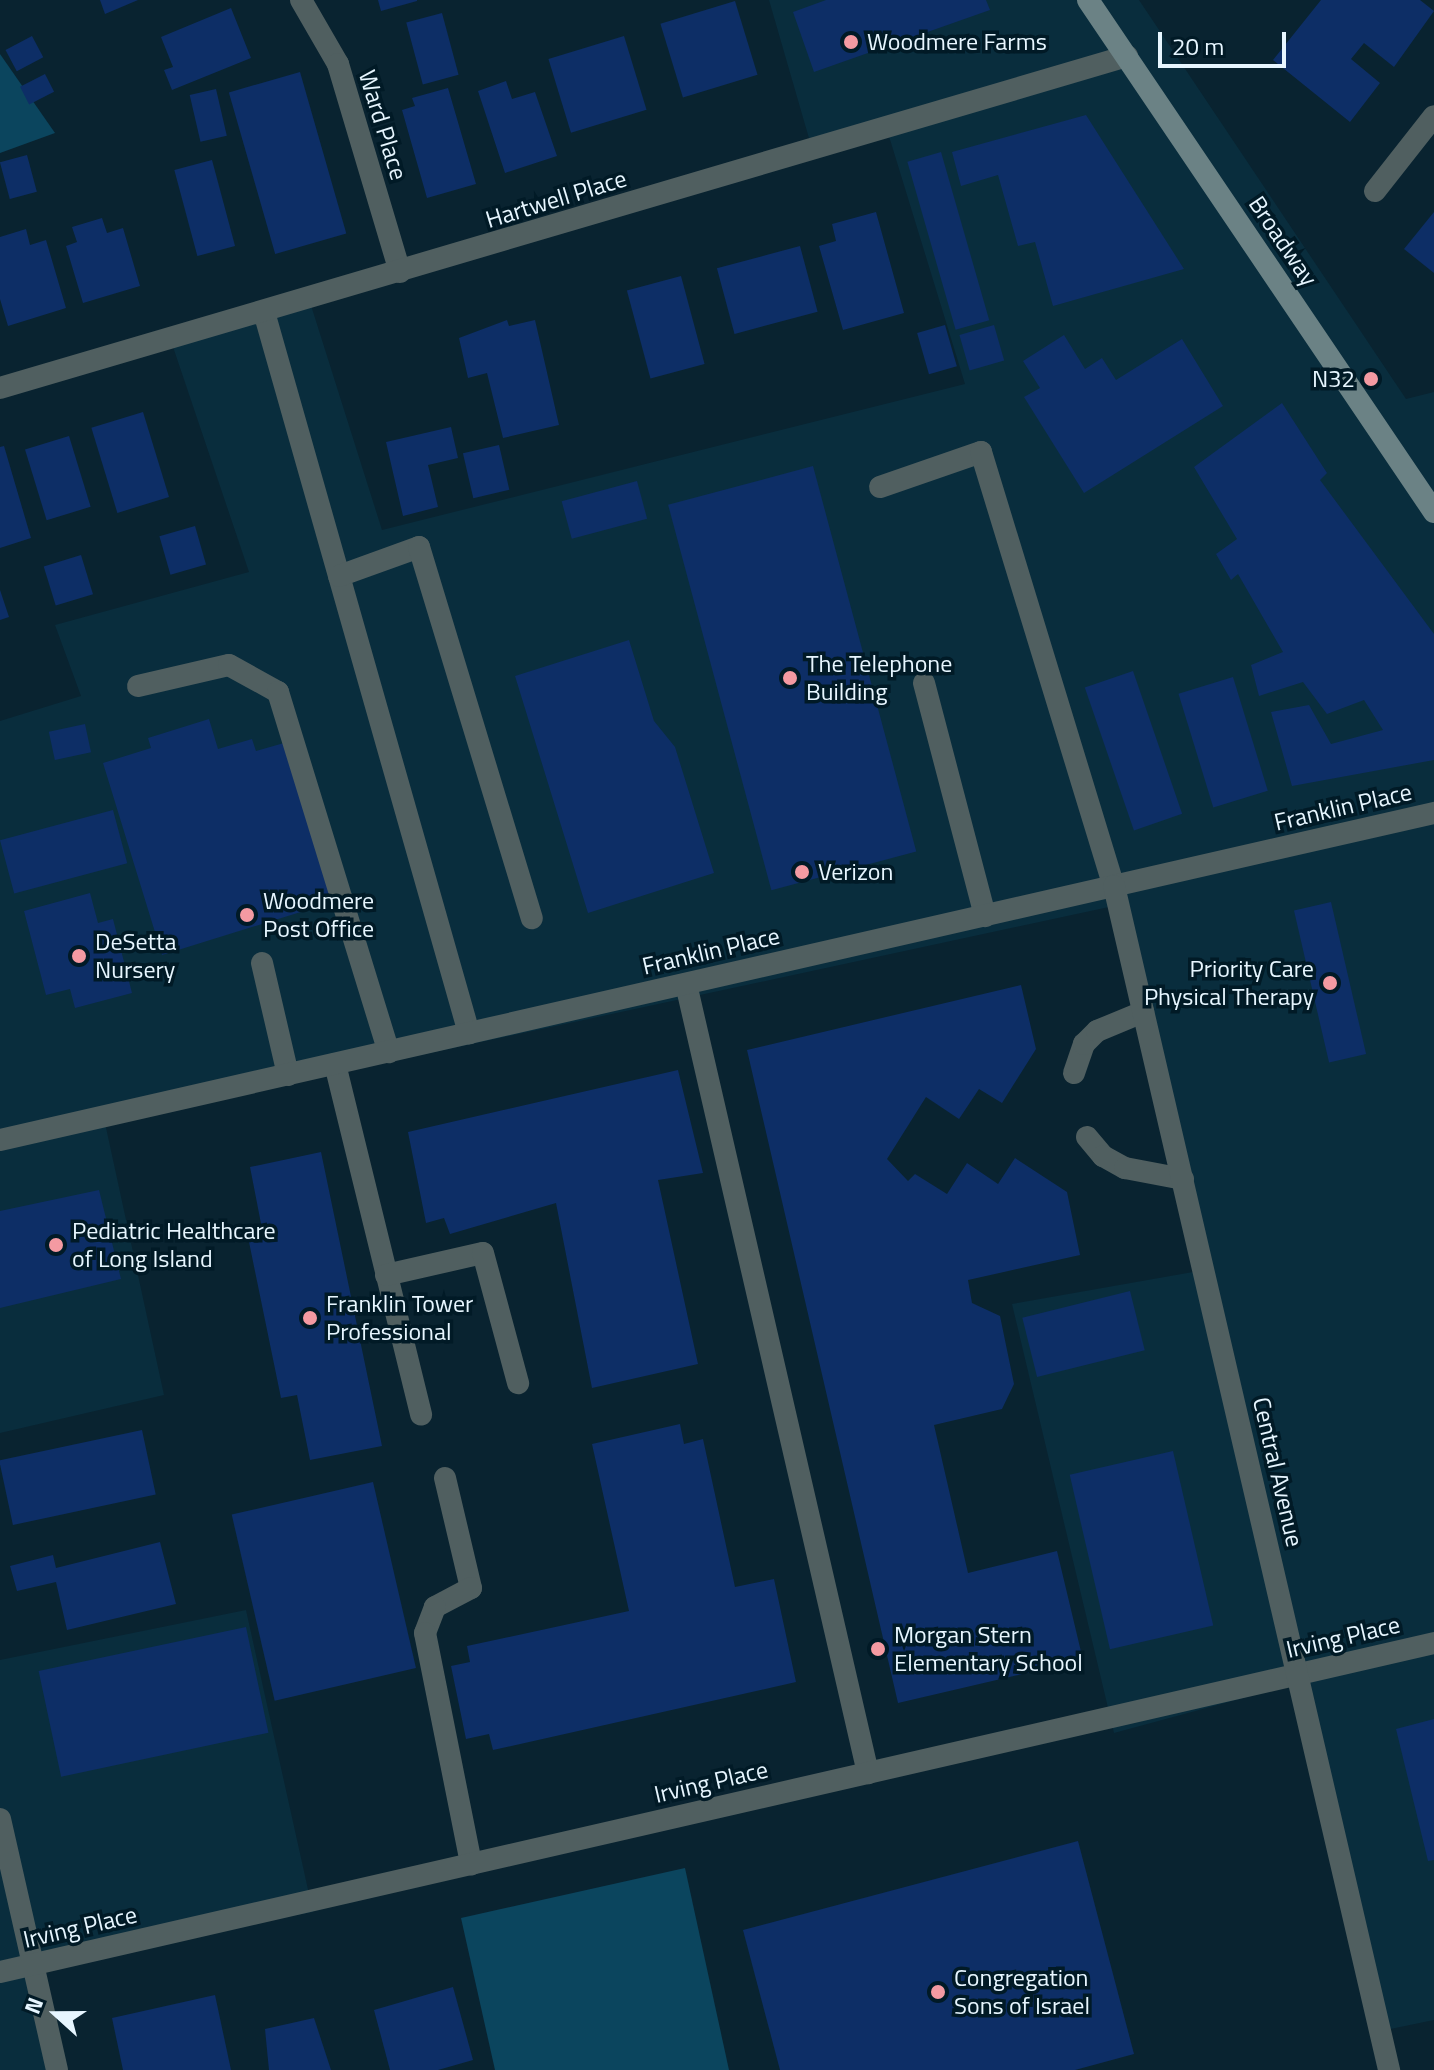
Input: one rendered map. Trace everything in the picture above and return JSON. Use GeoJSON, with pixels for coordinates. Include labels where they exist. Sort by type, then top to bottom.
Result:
{"type":"FeatureCollection","features":[{"type":"Feature","properties":{"kind":"main road","name":"Broadway"},"geometry":{"type":"LineString","coordinates":[[1088,0],[1430,496]]}},
{"type":"Feature","properties":{"kind":"street","name":"Ward Place"},"geometry":{"type":"LineString","coordinates":[[301,0],[338,64],[400,272]]}},
{"type":"Feature","properties":{"kind":"street","name":"Hartwell Place"},"geometry":{"type":"LineString","coordinates":[[0,388],[1127,56]]}},
{"type":"Feature","properties":{"kind":"street"},"geometry":{"type":"LineString","coordinates":[[1375,191],[1434,116]]}},
{"type":"Feature","properties":{"kind":"street"},"geometry":{"type":"LineString","coordinates":[[264,312],[469,1033]]}},
{"type":"Feature","properties":{"kind":"street","name":"Central Avenue"},"geometry":{"type":"LineString","coordinates":[[880,487],[981,452],[1114,886],[1389,2070]]}},
{"type":"Feature","properties":{"kind":"street"},"geometry":{"type":"LineString","coordinates":[[339,576],[419,547],[532,918]]}},
{"type":"Feature","properties":{"kind":"street"},"geometry":{"type":"LineString","coordinates":[[138,686],[229,665],[278,692],[389,1052]]}},
{"type":"Feature","properties":{"kind":"street"},"geometry":{"type":"LineString","coordinates":[[924,683],[985,916]]}},
{"type":"Feature","properties":{"kind":"street","name":"Franklin Place"},"geometry":{"type":"LineString","coordinates":[[0,1140],[1434,813]]}},
{"type":"Feature","properties":{"kind":"street"},"geometry":{"type":"LineString","coordinates":[[262,963],[288,1075]]}},
{"type":"Feature","properties":{"kind":"street"},"geometry":{"type":"LineString","coordinates":[[686,984],[868,1773]]}},
{"type":"Feature","properties":{"kind":"street"},"geometry":{"type":"LineString","coordinates":[[1074,1073],[1084,1044],[1097,1031],[1143,1012]]}},
{"type":"Feature","properties":{"kind":"street"},"geometry":{"type":"LineString","coordinates":[[335,1064],[421,1415]]}},
{"type":"Feature","properties":{"kind":"street"},"geometry":{"type":"LineString","coordinates":[[1087,1137],[1103,1156],[1125,1168],[1183,1179]]}},
{"type":"Feature","properties":{"kind":"street"},"geometry":{"type":"LineString","coordinates":[[386,1275],[483,1253],[518,1383]]}},
{"type":"Feature","properties":{"kind":"street"},"geometry":{"type":"LineString","coordinates":[[445,1478],[471,1588],[435,1607],[425,1633],[471,1864]]}},
{"type":"Feature","properties":{"kind":"street","name":"Irving Place"},"geometry":{"type":"LineString","coordinates":[[0,1972],[1434,1643]]}},
{"type":"Feature","properties":{"kind":"street"},"geometry":{"type":"LineString","coordinates":[[0,1819],[57,2070]]}},
{"type":"Feature","properties":{"kind":"shaded area"},"geometry":{"type":"Polygon","coordinates":[[[769,0],[1139,0],[1406,399],[1434,392],[1434,2020],[1376,2032],[1299,1683],[1114,1733],[1012,1304],[1210,1269],[1109,907],[105,1123],[164,1395],[0,1433],[0,721],[81,696],[55,625],[249,572],[169,335],[309,299],[382,530],[965,384],[888,133],[815,159],[769,0]]]}},
{"type":"Feature","properties":{"kind":"shaded area"},"geometry":{"type":"Polygon","coordinates":[[[0,54],[55,133],[0,153],[0,54]]]}},
{"type":"Feature","properties":{"kind":"shaded area"},"geometry":{"type":"Polygon","coordinates":[[[246,1610],[313,1912],[26,1966],[52,2070],[0,2070],[0,1660],[246,1610]]]}},
{"type":"Feature","properties":{"kind":"shaded area"},"geometry":{"type":"Polygon","coordinates":[[[685,1868],[729,2070],[495,2070],[461,1918],[685,1868]]]}},
{"type":"Feature","properties":{"kind":"building"},"geometry":{"type":"Polygon","coordinates":[[[100,0],[138,0],[105,14],[100,0]]]}},
{"type":"Feature","properties":{"kind":"building"},"geometry":{"type":"Polygon","coordinates":[[[378,0],[417,0],[417,1],[381,11],[378,0]]]}},
{"type":"Feature","properties":{"kind":"building","name":"Woodmere Farms"},"geometry":{"type":"Polygon","coordinates":[[[826,0],[986,0],[990,10],[814,72],[793,12],[826,0]]]}},
{"type":"Feature","properties":{"kind":"building"},"geometry":{"type":"Polygon","coordinates":[[[1321,0],[1420,0],[1434,11],[1394,67],[1364,43],[1351,59],[1380,83],[1350,122],[1273,60],[1321,0]]]}},
{"type":"Feature","properties":{"kind":"building"},"geometry":{"type":"Polygon","coordinates":[[[735,1],[758,75],[683,97],[660,24],[735,1]]]}},
{"type":"Feature","properties":{"kind":"building"},"geometry":{"type":"Polygon","coordinates":[[[231,8],[251,58],[172,90],[164,70],[173,67],[161,37],[231,8]]]}},
{"type":"Feature","properties":{"kind":"building"},"geometry":{"type":"Polygon","coordinates":[[[442,13],[459,75],[423,84],[406,23],[442,13]]]}},
{"type":"Feature","properties":{"kind":"building"},"geometry":{"type":"Polygon","coordinates":[[[32,36],[43,57],[17,71],[6,50],[32,36]]]}},
{"type":"Feature","properties":{"kind":"building"},"geometry":{"type":"Polygon","coordinates":[[[624,36],[647,110],[571,133],[548,59],[624,36]]]}},
{"type":"Feature","properties":{"kind":"building"},"geometry":{"type":"Polygon","coordinates":[[[300,72],[346,233],[275,254],[229,92],[300,72]]]}},
{"type":"Feature","properties":{"kind":"building"},"geometry":{"type":"Polygon","coordinates":[[[45,74],[54,92],[29,105],[20,87],[45,74]]]}},
{"type":"Feature","properties":{"kind":"building"},"geometry":{"type":"Polygon","coordinates":[[[506,81],[512,99],[535,92],[557,156],[505,173],[478,91],[506,81]]]}},
{"type":"Feature","properties":{"kind":"building"},"geometry":{"type":"Polygon","coordinates":[[[448,88],[476,184],[427,198],[402,110],[415,106],[412,98],[448,88]]]}},
{"type":"Feature","properties":{"kind":"building"},"geometry":{"type":"Polygon","coordinates":[[[216,89],[227,136],[200,142],[190,95],[216,89]]]}},
{"type":"Feature","properties":{"kind":"building"},"geometry":{"type":"Polygon","coordinates":[[[1086,115],[1184,269],[1053,306],[1035,242],[1018,246],[998,175],[961,186],[952,152],[1086,115]]]}},
{"type":"Feature","properties":{"kind":"building"},"geometry":{"type":"Polygon","coordinates":[[[941,152],[989,320],[956,330],[907,162],[941,152]]]}},
{"type":"Feature","properties":{"kind":"building"},"geometry":{"type":"Polygon","coordinates":[[[27,155],[37,192],[10,199],[0,162],[27,155]]]}},
{"type":"Feature","properties":{"kind":"building"},"geometry":{"type":"Polygon","coordinates":[[[212,160],[235,246],[197,256],[174,170],[212,160]]]}},
{"type":"Feature","properties":{"kind":"building"},"geometry":{"type":"Polygon","coordinates":[[[876,212],[904,313],[843,330],[819,246],[836,241],[832,224],[876,212]]]}},
{"type":"Feature","properties":{"kind":"building"},"geometry":{"type":"Polygon","coordinates":[[[1434,212],[1434,273],[1404,249],[1434,212]]]}},
{"type":"Feature","properties":{"kind":"building"},"geometry":{"type":"Polygon","coordinates":[[[102,218],[107,233],[123,228],[140,286],[83,303],[66,246],[77,242],[72,227],[102,218]]]}},
{"type":"Feature","properties":{"kind":"building"},"geometry":{"type":"Polygon","coordinates":[[[26,229],[30,245],[46,240],[66,308],[8,326],[0,299],[0,237],[26,229]]]}},
{"type":"Feature","properties":{"kind":"building"},"geometry":{"type":"Polygon","coordinates":[[[800,246],[818,312],[735,334],[717,268],[800,246]]]}},
{"type":"Feature","properties":{"kind":"building"},"geometry":{"type":"Polygon","coordinates":[[[681,276],[705,364],[650,378],[627,290],[681,276]]]}},
{"type":"Feature","properties":{"kind":"building"},"geometry":{"type":"Polygon","coordinates":[[[507,320],[509,326],[535,320],[559,425],[503,438],[487,373],[468,378],[459,338],[507,320]]]}},
{"type":"Feature","properties":{"kind":"building"},"geometry":{"type":"Polygon","coordinates":[[[945,325],[957,366],[929,374],[917,333],[945,325]]]}},
{"type":"Feature","properties":{"kind":"building"},"geometry":{"type":"Polygon","coordinates":[[[994,325],[1004,361],[970,370],[959,335],[994,325]]]}},
{"type":"Feature","properties":{"kind":"building"},"geometry":{"type":"Polygon","coordinates":[[[1064,335],[1085,369],[1102,358],[1116,380],[1182,339],[1223,406],[1084,493],[1024,397],[1040,388],[1023,361],[1064,335]]]}},
{"type":"Feature","properties":{"kind":"building"},"geometry":{"type":"Polygon","coordinates":[[[1282,403],[1327,473],[1320,480],[1434,634],[1434,760],[1292,786],[1271,712],[1309,705],[1331,744],[1383,730],[1364,700],[1327,714],[1303,682],[1259,696],[1251,665],[1283,652],[1238,574],[1231,580],[1216,554],[1237,539],[1194,467],[1282,403]]]}},
{"type":"Feature","properties":{"kind":"building"},"geometry":{"type":"Polygon","coordinates":[[[143,412],[169,497],[117,513],[91,428],[143,412]]]}},
{"type":"Feature","properties":{"kind":"building"},"geometry":{"type":"Polygon","coordinates":[[[451,427],[458,458],[428,465],[438,507],[403,516],[386,442],[451,427]]]}},
{"type":"Feature","properties":{"kind":"building"},"geometry":{"type":"Polygon","coordinates":[[[69,436],[91,507],[47,520],[25,449],[69,436]]]}},
{"type":"Feature","properties":{"kind":"building"},"geometry":{"type":"Polygon","coordinates":[[[499,445],[509,490],[473,498],[463,453],[499,445]]]}},
{"type":"Feature","properties":{"kind":"building"},"geometry":{"type":"Polygon","coordinates":[[[4,446],[31,538],[0,548],[0,447],[4,446]]]}},
{"type":"Feature","properties":{"kind":"building","name":"The Telephone Building"},"geometry":{"type":"Polygon","coordinates":[[[813,466],[916,851],[771,890],[668,505],[813,466]]]}},
{"type":"Feature","properties":{"kind":"building"},"geometry":{"type":"Polygon","coordinates":[[[637,481],[647,519],[572,539],[562,501],[637,481]]]}},
{"type":"Feature","properties":{"kind":"building"},"geometry":{"type":"Polygon","coordinates":[[[195,526],[206,564],[170,575],[159,536],[195,526]]]}},
{"type":"Feature","properties":{"kind":"building"},"geometry":{"type":"Polygon","coordinates":[[[81,555],[93,594],[56,606],[44,566],[81,555]]]}},
{"type":"Feature","properties":{"kind":"building"},"geometry":{"type":"Polygon","coordinates":[[[0,590],[9,617],[0,620],[0,590]]]}},
{"type":"Feature","properties":{"kind":"building"},"geometry":{"type":"Polygon","coordinates":[[[629,640],[654,721],[675,747],[714,873],[588,913],[515,676],[629,640]]]}},
{"type":"Feature","properties":{"kind":"building"},"geometry":{"type":"Polygon","coordinates":[[[1133,671],[1182,814],[1134,830],[1085,688],[1133,671]]]}},
{"type":"Feature","properties":{"kind":"building"},"geometry":{"type":"Polygon","coordinates":[[[1233,677],[1268,791],[1213,807],[1178,694],[1233,677]]]}},
{"type":"Feature","properties":{"kind":"building"},"geometry":{"type":"Polygon","coordinates":[[[209,719],[218,749],[252,739],[256,751],[284,743],[333,902],[162,955],[103,763],[151,748],[148,738],[209,719]]]}},
{"type":"Feature","properties":{"kind":"building"},"geometry":{"type":"Polygon","coordinates":[[[85,724],[91,752],[55,760],[49,732],[85,724]]]}},
{"type":"Feature","properties":{"kind":"building"},"geometry":{"type":"Polygon","coordinates":[[[113,810],[127,863],[14,893],[0,840],[113,810]]]}},
{"type":"Feature","properties":{"kind":"building","name":"DeSetta Nursery"},"geometry":{"type":"Polygon","coordinates":[[[90,893],[98,923],[113,919],[132,993],[75,1008],[70,989],[46,995],[24,911],[90,893]]]}},
{"type":"Feature","properties":{"kind":"building","name":"Priority Care Physical Therapy"},"geometry":{"type":"Polygon","coordinates":[[[1331,902],[1366,1054],[1329,1063],[1294,911],[1331,902]]]}},
{"type":"Feature","properties":{"kind":"building"},"geometry":{"type":"Polygon","coordinates":[[[1021,985],[1036,1049],[1002,1103],[979,1089],[959,1119],[926,1097],[887,1159],[908,1181],[915,1174],[947,1194],[967,1163],[998,1184],[1015,1158],[1067,1192],[1080,1255],[968,1280],[972,1303],[1000,1316],[1014,1384],[1002,1409],[934,1425],[968,1573],[1057,1551],[1083,1660],[898,1703],[747,1050],[1021,985]]]}},
{"type":"Feature","properties":{"kind":"building"},"geometry":{"type":"Polygon","coordinates":[[[678,1070],[703,1173],[658,1180],[698,1364],[592,1388],[556,1203],[450,1234],[444,1218],[426,1223],[408,1132],[678,1070]]]}},
{"type":"Feature","properties":{"kind":"building","name":"Franklin Tower Professional"},"geometry":{"type":"Polygon","coordinates":[[[321,1152],[382,1446],[310,1460],[297,1395],[281,1398],[249,1242],[264,1239],[250,1167],[321,1152]]]}},
{"type":"Feature","properties":{"kind":"building","name":"Pediatric Healthcare of Long Island"},"geometry":{"type":"Polygon","coordinates":[[[99,1190],[121,1279],[0,1308],[0,1211],[99,1190]]]}},
{"type":"Feature","properties":{"kind":"building"},"geometry":{"type":"Polygon","coordinates":[[[1130,1291],[1145,1350],[1037,1377],[1022,1318],[1130,1291]]]}},
{"type":"Feature","properties":{"kind":"building"},"geometry":{"type":"Polygon","coordinates":[[[680,1424],[684,1444],[703,1439],[735,1587],[774,1579],[796,1682],[493,1750],[489,1734],[466,1739],[451,1666],[470,1662],[467,1646],[629,1611],[592,1444],[680,1424]]]}},
{"type":"Feature","properties":{"kind":"building"},"geometry":{"type":"Polygon","coordinates":[[[142,1430],[156,1495],[13,1525],[0,1460],[142,1430]]]}},
{"type":"Feature","properties":{"kind":"building"},"geometry":{"type":"Polygon","coordinates":[[[1173,1451],[1213,1625],[1110,1649],[1070,1475],[1173,1451]]]}},
{"type":"Feature","properties":{"kind":"building"},"geometry":{"type":"Polygon","coordinates":[[[373,1482],[416,1668],[275,1701],[232,1515],[373,1482]]]}},
{"type":"Feature","properties":{"kind":"building"},"geometry":{"type":"Polygon","coordinates":[[[160,1542],[176,1604],[67,1630],[56,1582],[17,1591],[10,1566],[53,1555],[56,1568],[160,1542]]]}},
{"type":"Feature","properties":{"kind":"building"},"geometry":{"type":"Polygon","coordinates":[[[246,1627],[268,1733],[61,1777],[39,1671],[246,1627]]]}},
{"type":"Feature","properties":{"kind":"building"},"geometry":{"type":"Polygon","coordinates":[[[1434,1719],[1434,1860],[1428,1861],[1396,1729],[1434,1719]]]}},
{"type":"Feature","properties":{"kind":"building","name":"Congregation Sons of Israel"},"geometry":{"type":"Polygon","coordinates":[[[1078,1841],[1134,2054],[1075,2070],[780,2070],[743,1930],[1078,1841]]]}},
{"type":"Feature","properties":{"kind":"building"},"geometry":{"type":"Polygon","coordinates":[[[453,1987],[473,2060],[438,2070],[390,2070],[374,2010],[453,1987]]]}},
{"type":"Feature","properties":{"kind":"building"},"geometry":{"type":"Polygon","coordinates":[[[215,1995],[231,2070],[123,2070],[112,2018],[215,1995]]]}},
{"type":"Feature","properties":{"kind":"building"},"geometry":{"type":"Polygon","coordinates":[[[314,2018],[331,2070],[269,2070],[265,2029],[314,2018]]]}},
{"type":"Feature","properties":{"kind":"place","name":"Woodmere Farms"},"geometry":{"type":"Point","coordinates":[851,42]}},
{"type":"Feature","properties":{"kind":"place","name":"N32"},"geometry":{"type":"Point","coordinates":[1371,379]}},
{"type":"Feature","properties":{"kind":"place","name":"The Telephone Building"},"geometry":{"type":"Point","coordinates":[790,678]}},
{"type":"Feature","properties":{"kind":"place","name":"Verizon"},"geometry":{"type":"Point","coordinates":[802,872]}},
{"type":"Feature","properties":{"kind":"place","name":"Woodmere Post Office"},"geometry":{"type":"Point","coordinates":[247,915]}},
{"type":"Feature","properties":{"kind":"place","name":"DeSetta Nursery"},"geometry":{"type":"Point","coordinates":[79,956]}},
{"type":"Feature","properties":{"kind":"place","name":"Priority Care Physical Therapy"},"geometry":{"type":"Point","coordinates":[1330,983]}},
{"type":"Feature","properties":{"kind":"place","name":"Pediatric Healthcare of Long Island"},"geometry":{"type":"Point","coordinates":[56,1245]}},
{"type":"Feature","properties":{"kind":"place","name":"Franklin Tower Professional"},"geometry":{"type":"Point","coordinates":[310,1318]}},
{"type":"Feature","properties":{"kind":"place","name":"Morgan Stern Elementary School"},"geometry":{"type":"Point","coordinates":[878,1649]}},
{"type":"Feature","properties":{"kind":"place","name":"Congregation Sons of Israel"},"geometry":{"type":"Point","coordinates":[938,1992]}}]}
